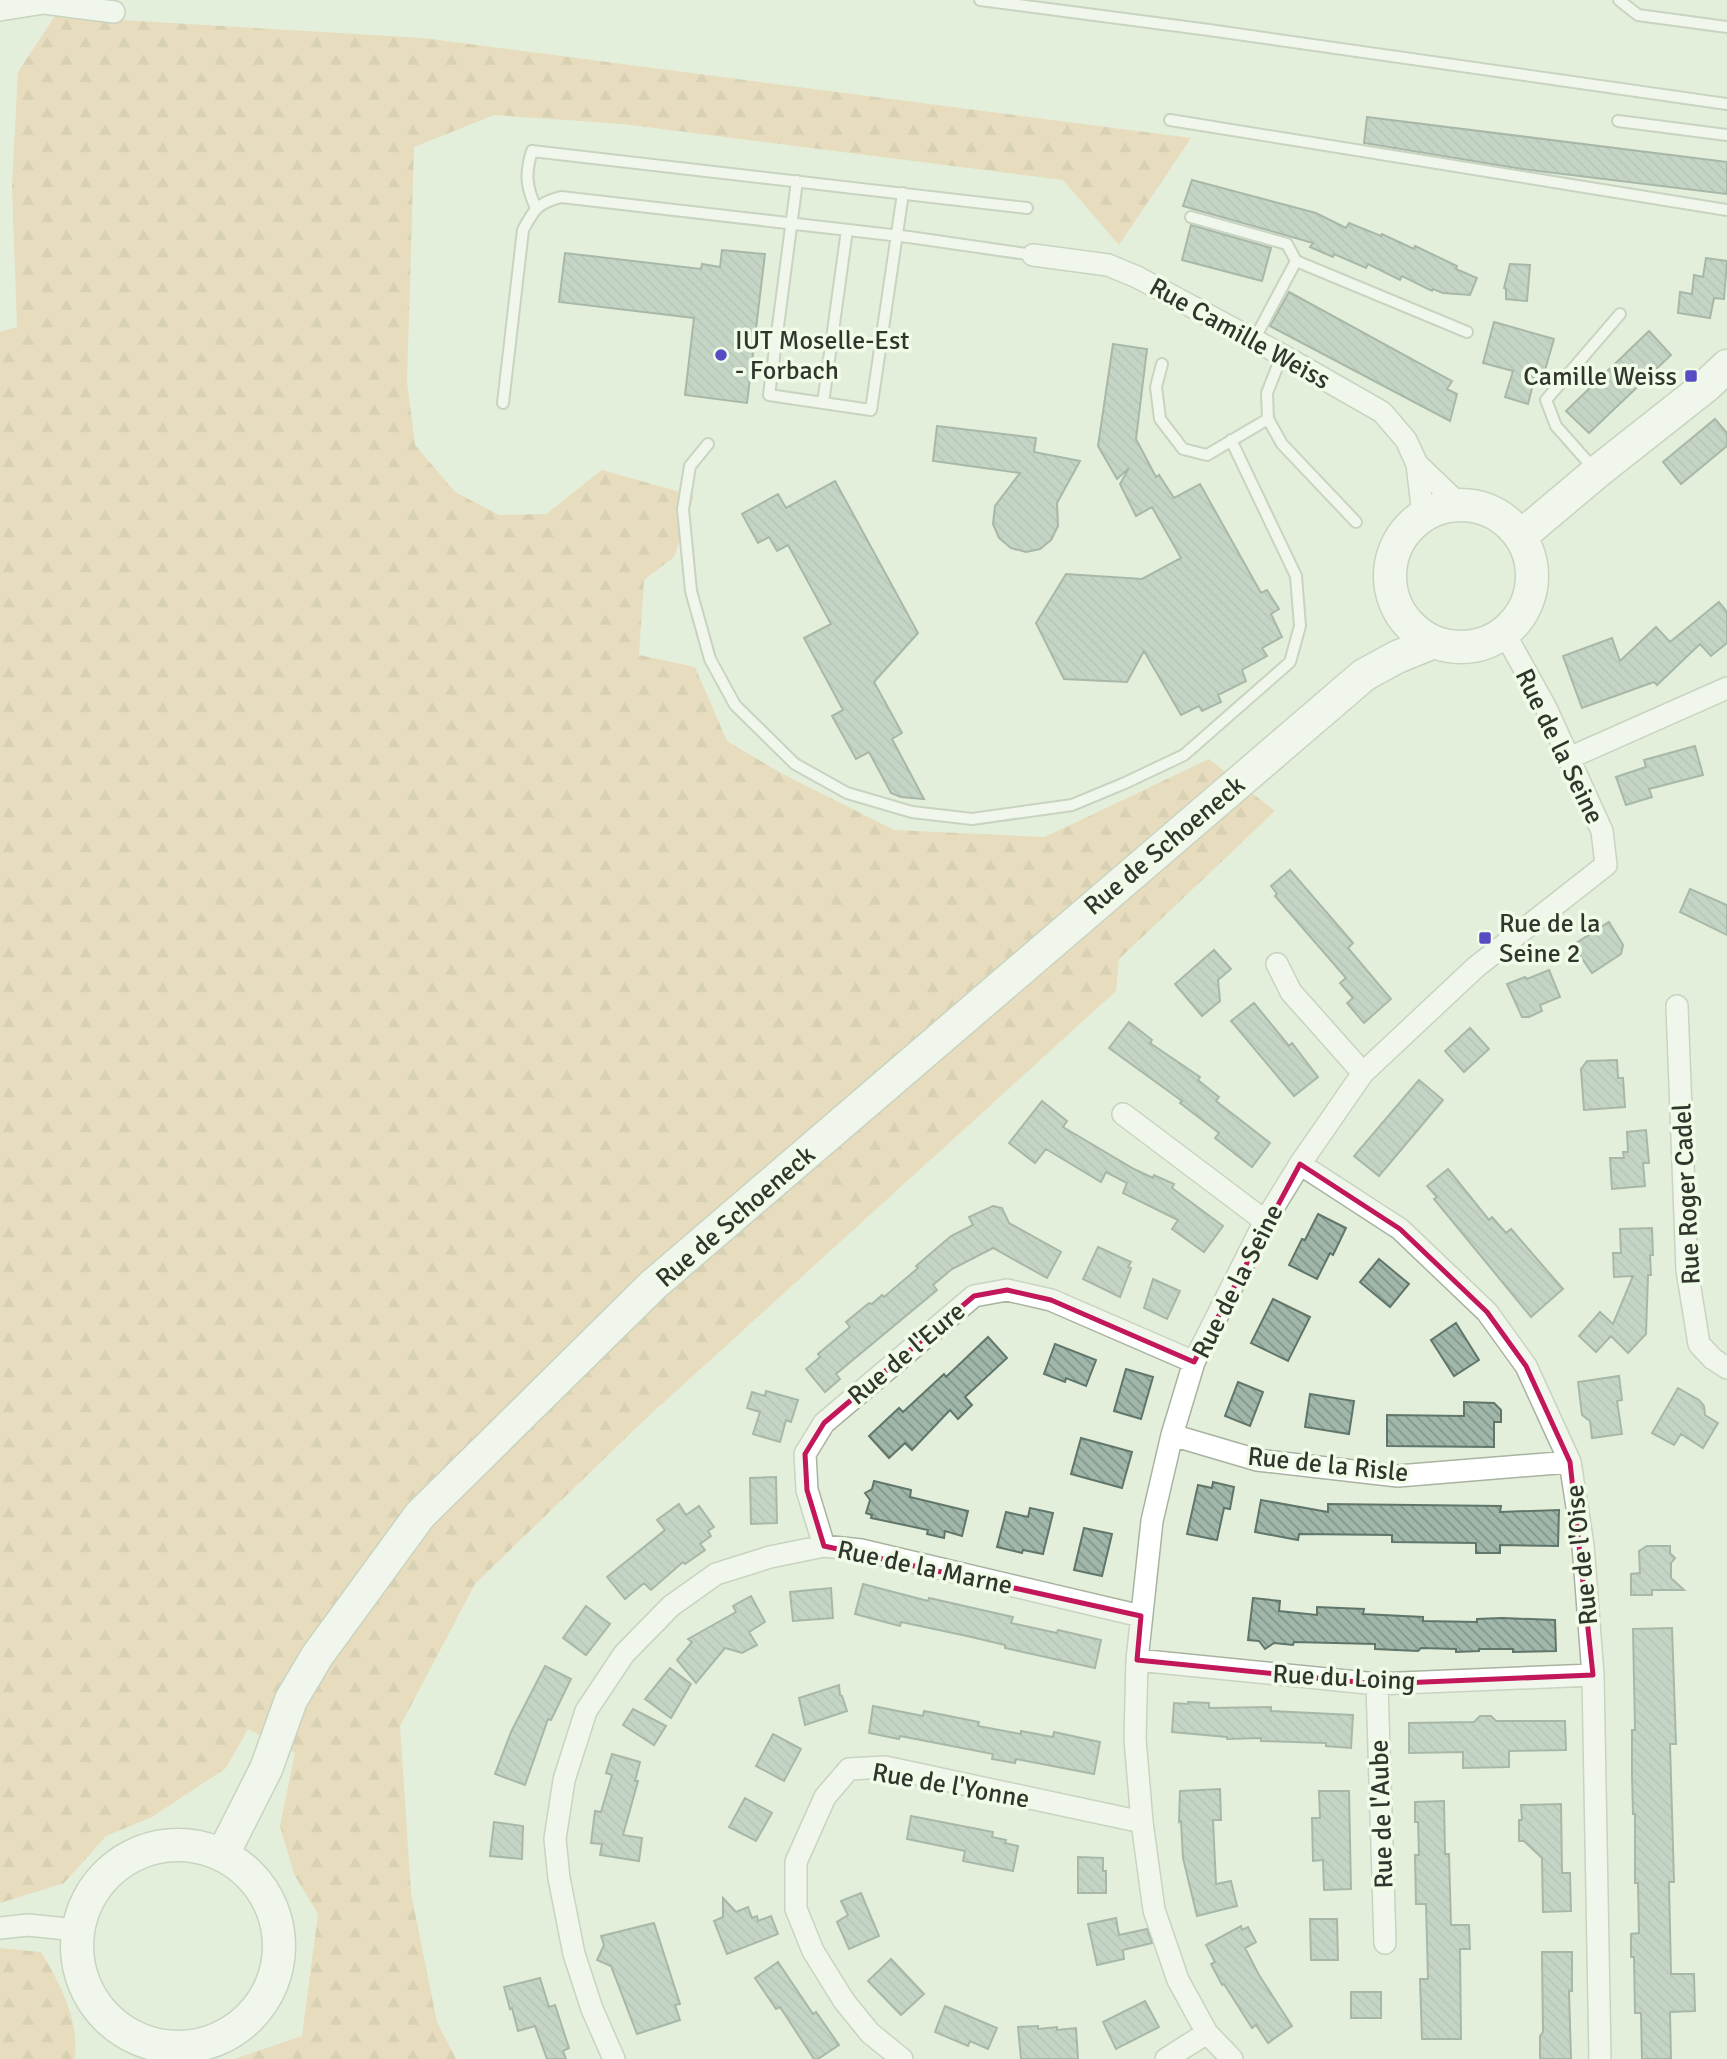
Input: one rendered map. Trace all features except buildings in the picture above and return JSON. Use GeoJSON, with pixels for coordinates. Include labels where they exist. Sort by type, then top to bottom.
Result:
{"type":"FeatureCollection","features":[{"type":"Feature","properties":{"kind":"main road"},"geometry":{"type":"LineString","coordinates":[[1521,536],[1727,366]]}},
{"type":"Feature","properties":{"kind":"main road"},"geometry":{"type":"LineString","coordinates":[[1471,505],[1490,511],[1511,524],[1530,550],[1533,571],[1527,606],[1505,634],[1477,647],[1443,647],[1411,629],[1394,606],[1389,585],[1390,560],[1405,531],[1423,515],[1434,510],[1461,506],[1471,505]]}},
{"type":"Feature","properties":{"kind":"main road","name":"Rue de Schoeneck"},"geometry":{"type":"LineString","coordinates":[[1364,675],[1386,637],[1394,606]]}},
{"type":"Feature","properties":{"kind":"main road","name":"Rue de Schoeneck"},"geometry":{"type":"LineString","coordinates":[[223,1854],[266,1769],[291,1700],[317,1656],[420,1515],[653,1285],[1364,675],[1397,657],[1434,642]]}},
{"type":"Feature","properties":{"kind":"main road"},"geometry":{"type":"LineString","coordinates":[[180,1844],[223,1854],[248,1872],[267,1897],[278,1926],[279,1956],[273,1983],[261,2006],[242,2025],[218,2040],[190,2047],[129,2049],[115,2026],[98,2009],[85,1989],[78,1966],[77,1930],[88,1898],[100,1880],[117,1864],[136,1853],[157,1846],[180,1844]]}},
{"type":"Feature","properties":{"kind":"street"},"geometry":{"type":"LineString","coordinates":[[0,10],[44,3],[114,12]]}},
{"type":"Feature","properties":{"kind":"street","name":"Rue Camille Weiss"},"geometry":{"type":"LineString","coordinates":[[1033,255],[1108,265],[1137,277],[1382,412],[1406,440],[1417,464],[1423,515]]}},
{"type":"Feature","properties":{"kind":"street","name":"Rue Camille Weiss"},"geometry":{"type":"LineString","coordinates":[[1417,464],[1461,506]]}},
{"type":"Feature","properties":{"kind":"street","name":"Rue de la Seine"},"geometry":{"type":"LineString","coordinates":[[1232,2059],[1208,2033],[1178,1980],[1154,1910],[1142,1822],[1135,1740],[1137,1660],[1152,1521],[1172,1435],[1194,1362],[1265,1221],[1300,1164],[1363,1073],[1476,967],[1606,865],[1602,831],[1546,708],[1505,634]]}},
{"type":"Feature","properties":{"kind":"street"},"geometry":{"type":"LineString","coordinates":[[1569,758],[1727,688]]}},
{"type":"Feature","properties":{"kind":"street"},"geometry":{"type":"LineString","coordinates":[[1277,964],[1291,992],[1363,1073]]}},
{"type":"Feature","properties":{"kind":"street","name":"Rue Roger Cadel"},"geometry":{"type":"LineString","coordinates":[[1677,1006],[1687,1270],[1699,1345],[1727,1368]]}},
{"type":"Feature","properties":{"kind":"street"},"geometry":{"type":"LineString","coordinates":[[1123,1114],[1265,1221]]}},
{"type":"Feature","properties":{"kind":"street","name":"Rue de l'Oise"},"geometry":{"type":"LineString","coordinates":[[1300,1164],[1400,1228],[1487,1312],[1526,1366],[1570,1462],[1583,1545],[1593,1675],[1600,2059]]}},
{"type":"Feature","properties":{"kind":"street","name":"Rue de l'Eure"},"geometry":{"type":"LineString","coordinates":[[824,1546],[807,1490],[805,1454],[824,1423],[974,1296],[1007,1290],[1051,1300],[1194,1362]]}},
{"type":"Feature","properties":{"kind":"street","name":"Rue de la Risle"},"geometry":{"type":"LineString","coordinates":[[1172,1435],[1256,1460],[1398,1476],[1570,1462]]}},
{"type":"Feature","properties":{"kind":"street","name":"Rue de la Marne"},"geometry":{"type":"LineString","coordinates":[[614,2059],[592,2009],[574,1954],[559,1878],[555,1839],[564,1780],[586,1711],[624,1654],[671,1606],[716,1574],[770,1557],[824,1546],[861,1550],[1141,1616]]}},
{"type":"Feature","properties":{"kind":"street","name":"Rue du Loing"},"geometry":{"type":"LineString","coordinates":[[1137,1660],[1377,1684],[1593,1675]]}},
{"type":"Feature","properties":{"kind":"street","name":"Rue de l'Aube"},"geometry":{"type":"LineString","coordinates":[[1377,1684],[1385,1943]]}},
{"type":"Feature","properties":{"kind":"street","name":"Rue de l'Yonne"},"geometry":{"type":"LineString","coordinates":[[902,2059],[870,2033],[844,2001],[813,1951],[796,1909],[796,1862],[825,1797],[849,1769],[885,1767],[1142,1822]]}},
{"type":"Feature","properties":{"kind":"street"},"geometry":{"type":"LineString","coordinates":[[0,1928],[28,1925],[77,1930]]}},
{"type":"Feature","properties":{"kind":"street"},"geometry":{"type":"LineString","coordinates":[[1177,2056],[1208,2033]]}},
{"type":"Feature","properties":{"kind":"lane"},"geometry":{"type":"LineString","coordinates":[[980,0],[1727,104]]}},
{"type":"Feature","properties":{"kind":"lane"},"geometry":{"type":"LineString","coordinates":[[1619,0],[1638,15],[1727,27]]}},
{"type":"Feature","properties":{"kind":"lane"},"geometry":{"type":"LineString","coordinates":[[1170,120],[1727,210]]}},
{"type":"Feature","properties":{"kind":"lane"},"geometry":{"type":"LineString","coordinates":[[1618,121],[1727,135]]}},
{"type":"Feature","properties":{"kind":"lane"},"geometry":{"type":"LineString","coordinates":[[536,208],[527,190],[528,165],[532,150],[1027,208]]}},
{"type":"Feature","properties":{"kind":"lane"},"geometry":{"type":"LineString","coordinates":[[797,181],[769,396],[871,410],[903,194]]}},
{"type":"Feature","properties":{"kind":"lane"},"geometry":{"type":"LineString","coordinates":[[503,403],[523,230],[543,201],[561,197],[897,236],[1033,255]]}},
{"type":"Feature","properties":{"kind":"lane"},"geometry":{"type":"LineString","coordinates":[[1191,217],[1287,244],[1296,261],[1467,332]]}},
{"type":"Feature","properties":{"kind":"lane"},"geometry":{"type":"LineString","coordinates":[[823,403],[847,230]]}},
{"type":"Feature","properties":{"kind":"lane"},"geometry":{"type":"LineString","coordinates":[[1254,340],[1296,261]]}},
{"type":"Feature","properties":{"kind":"lane"},"geometry":{"type":"LineString","coordinates":[[1597,472],[1556,426],[1546,400],[1620,314]]}},
{"type":"Feature","properties":{"kind":"lane"},"geometry":{"type":"LineString","coordinates":[[1282,355],[1267,393],[1268,419],[1282,444],[1356,522]]}},
{"type":"Feature","properties":{"kind":"lane"},"geometry":{"type":"LineString","coordinates":[[1162,363],[1156,387],[1160,419],[1184,449],[1207,455],[1268,419]]}},
{"type":"Feature","properties":{"kind":"lane"},"geometry":{"type":"LineString","coordinates":[[708,444],[690,466],[682,509],[691,591],[710,659],[735,705],[795,765],[847,793],[912,812],[972,819],[1072,805],[1184,755],[1290,662],[1300,626],[1296,576],[1231,440]]}},
{"type":"Feature","properties":{"kind":"highlighted area"},"geometry":{"type":"Polygon","coordinates":[[[1300,1164],[1400,1229],[1487,1312],[1526,1366],[1570,1462],[1593,1675],[1377,1684],[1137,1660],[1141,1616],[824,1546],[807,1490],[805,1454],[824,1423],[974,1296],[1007,1290],[1051,1300],[1194,1362],[1300,1164]]]}},
{"type":"Feature","properties":{"kind":"green space"},"geometry":{"type":"Polygon","coordinates":[[[55,16],[423,38],[1191,138],[1119,245],[1063,180],[623,124],[494,115],[414,147],[407,382],[415,445],[455,492],[499,515],[546,514],[602,470],[694,496],[674,557],[644,580],[639,655],[695,667],[727,741],[779,772],[894,830],[1045,837],[1209,759],[1275,811],[1119,959],[1116,991],[641,1423],[475,1584],[400,1726],[411,1893],[437,2022],[456,2059],[234,2059],[302,2036],[318,1914],[294,1874],[280,1826],[295,1753],[248,1729],[226,1768],[152,1817],[106,1836],[64,1883],[0,1903],[0,332],[17,327],[12,186],[18,72],[55,16]]]}},
{"type":"Feature","properties":{"kind":"green space"},"geometry":{"type":"Polygon","coordinates":[[[0,1948],[41,1952],[67,2003],[74,2030],[75,2059],[0,2059],[0,1948]]]}},
{"type":"Feature","properties":{"kind":"place","name":"IUT Moselle-Est - Forbach"},"geometry":{"type":"Point","coordinates":[721,355]}},
{"type":"Feature","properties":{"kind":"place","name":"Camille Weiss"},"geometry":{"type":"Point","coordinates":[1691,376]}},
{"type":"Feature","properties":{"kind":"place","name":"Rue de la Seine 2"},"geometry":{"type":"Point","coordinates":[1485,938]}}]}
